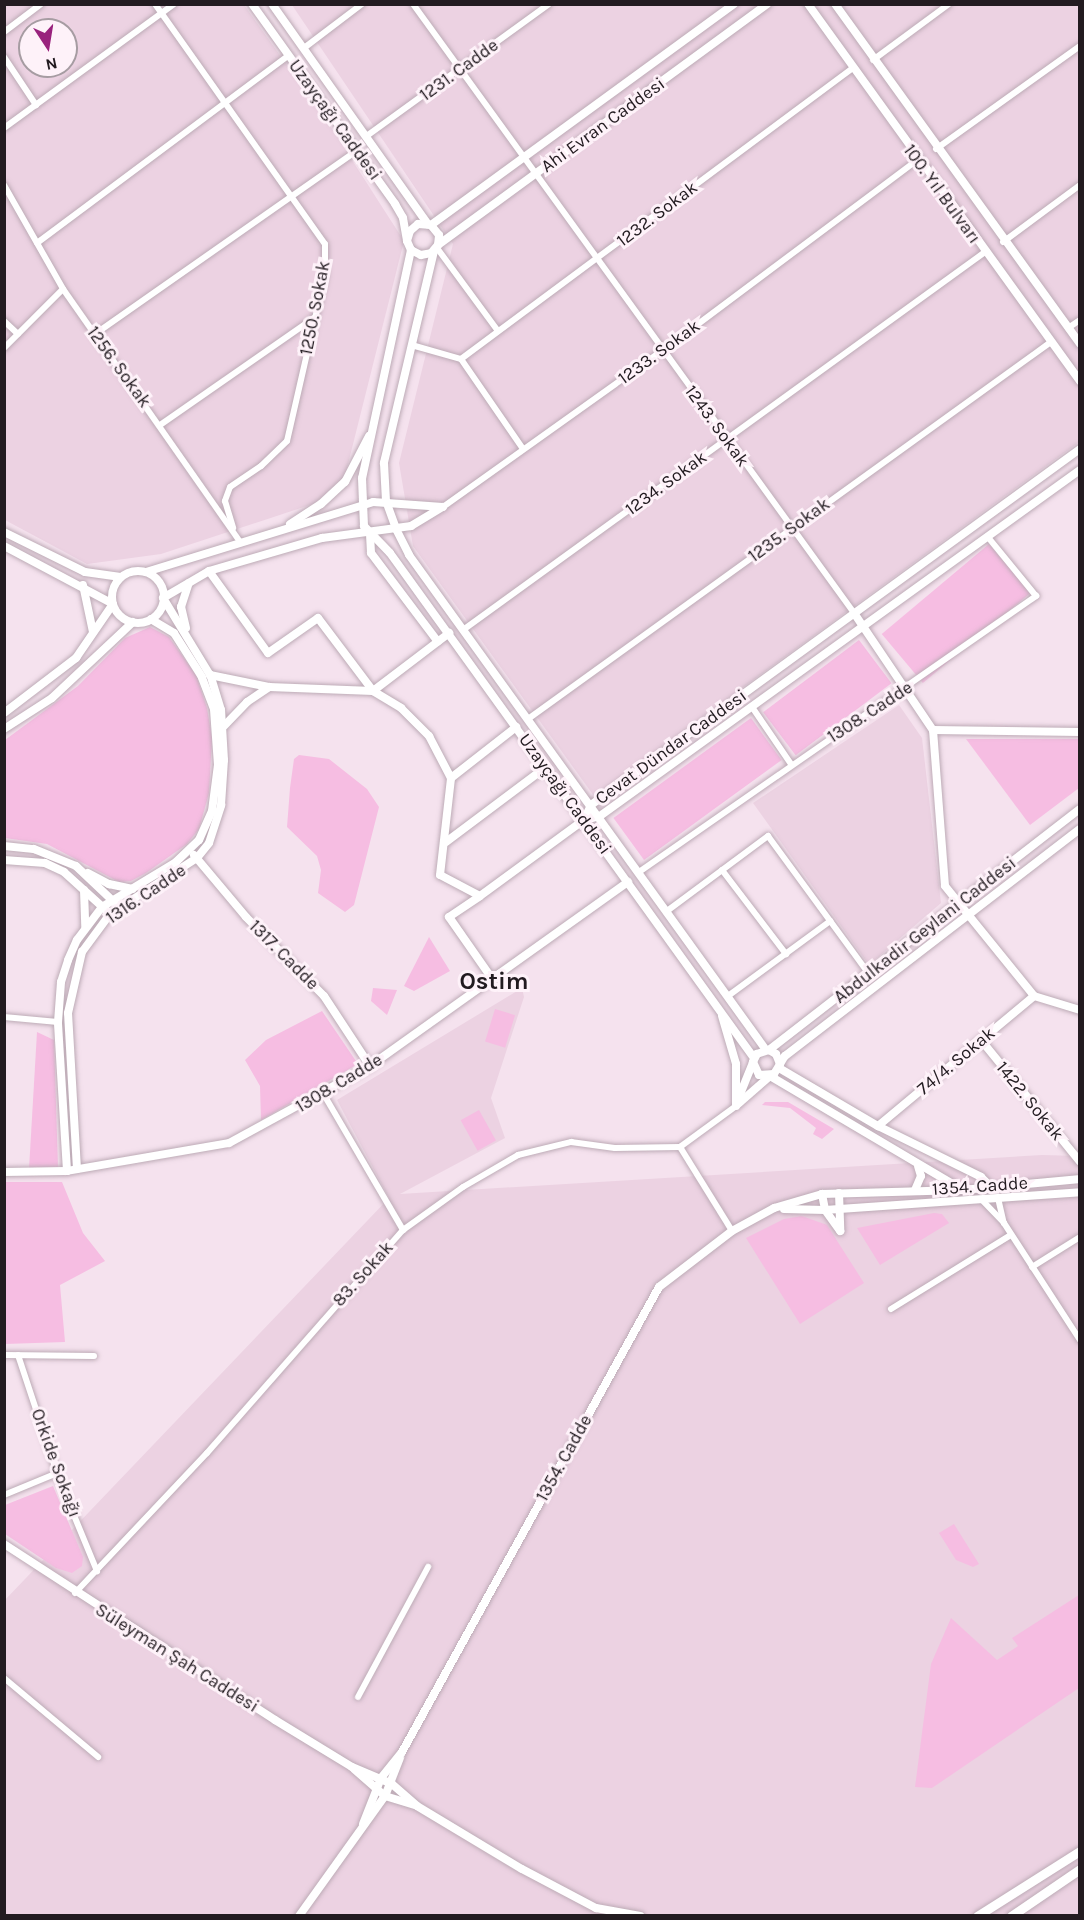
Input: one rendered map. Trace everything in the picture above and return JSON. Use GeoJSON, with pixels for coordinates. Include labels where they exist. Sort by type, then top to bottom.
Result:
{"type":"FeatureCollection","features":[{"type":"Feature","properties":{"kind":"main road","name":"Uzayçağı Caddesi"},"geometry":{"type":"LineString","coordinates":[[252,4],[395,204],[407,241]]}},
{"type":"Feature","properties":{"kind":"main road","name":"Uzayçağı Caddesi"},"geometry":{"type":"LineString","coordinates":[[272,4],[430,224]]}},
{"type":"Feature","properties":{"kind":"main road","name":"Ahi Evran Caddesi"},"geometry":{"type":"LineString","coordinates":[[430,224],[734,4]]}},
{"type":"Feature","properties":{"kind":"main road","name":"Ahi Evran Caddesi"},"geometry":{"type":"LineString","coordinates":[[436,248],[767,4]]}},
{"type":"Feature","properties":{"kind":"main road","name":"100. Yıl Bulvarı"},"geometry":{"type":"LineString","coordinates":[[808,4],[917,160],[1080,381]]}},
{"type":"Feature","properties":{"kind":"main road","name":"100. Yıl Bulvarı"},"geometry":{"type":"LineString","coordinates":[[835,4],[1003,242],[1080,344]]}},
{"type":"Feature","properties":{"kind":"main road"},"geometry":{"type":"LineString","coordinates":[[386,501],[384,463],[415,346],[439,235],[430,224],[413,226],[407,241],[411,250],[362,478],[362,518],[370,534],[371,553],[438,642]]}},
{"type":"Feature","properties":{"kind":"main road"},"geometry":{"type":"LineString","coordinates":[[411,250],[421,255],[436,248]]}},
{"type":"Feature","properties":{"kind":"main road"},"geometry":{"type":"LineString","coordinates":[[279,531],[321,504],[345,482],[373,428]]}},
{"type":"Feature","properties":{"kind":"main road","name":"Cevat Dündar Caddesi"},"geometry":{"type":"LineString","coordinates":[[584,820],[591,805],[1080,448]]}},
{"type":"Feature","properties":{"kind":"main road","name":"Cevat Dündar Caddesi"},"geometry":{"type":"LineString","coordinates":[[584,820],[600,816],[1080,470]]}},
{"type":"Feature","properties":{"kind":"main road","name":"Uzayçağı Caddesi"},"geometry":{"type":"LineString","coordinates":[[386,501],[409,555],[768,1050]]}},
{"type":"Feature","properties":{"kind":"main road"},"geometry":{"type":"LineString","coordinates":[[4,713],[76,658],[113,604],[113,590],[121,577],[133,571],[146,572],[362,504],[386,501],[443,507]]}},
{"type":"Feature","properties":{"kind":"main road"},"geometry":{"type":"LineString","coordinates":[[164,598],[209,571],[322,538],[370,534],[411,526],[443,507]]}},
{"type":"Feature","properties":{"kind":"main road"},"geometry":{"type":"LineString","coordinates":[[4,532],[85,572],[121,577]]}},
{"type":"Feature","properties":{"kind":"main road","name":"Uzayçağı Caddesi"},"geometry":{"type":"LineString","coordinates":[[370,534],[390,553],[449,633],[719,1007],[754,1060]]}},
{"type":"Feature","properties":{"kind":"main road"},"geometry":{"type":"LineString","coordinates":[[4,546],[83,585],[113,604],[121,616],[133,622]]}},
{"type":"Feature","properties":{"kind":"main road"},"geometry":{"type":"LineString","coordinates":[[209,571],[268,653],[318,618],[373,691],[401,708],[429,736],[451,778],[446,842],[440,875],[480,896]]}},
{"type":"Feature","properties":{"kind":"main road"},"geometry":{"type":"LineString","coordinates":[[4,729],[52,698],[133,622],[151,619],[160,610],[164,598],[159,582],[146,572]]}},
{"type":"Feature","properties":{"kind":"main road"},"geometry":{"type":"LineString","coordinates":[[188,634],[181,607],[189,583]]}},
{"type":"Feature","properties":{"kind":"main road"},"geometry":{"type":"LineString","coordinates":[[83,585],[93,632]]}},
{"type":"Feature","properties":{"kind":"main road","name":"1316. Cadde"},"geometry":{"type":"LineString","coordinates":[[77,1169],[68,1013],[82,952],[110,914],[197,858],[217,825],[224,760],[224,726],[210,675],[188,634],[164,598]]}},
{"type":"Feature","properties":{"kind":"main road","name":"1243. Sokak"},"geometry":{"type":"LineString","coordinates":[[854,613],[907,688],[933,730]]}},
{"type":"Feature","properties":{"kind":"main road","name":"1316. Cadde"},"geometry":{"type":"LineString","coordinates":[[67,1171],[58,1022],[61,982],[84,932],[102,907],[190,850],[206,827],[212,811],[218,765],[214,710],[202,677],[174,633],[151,619]]}},
{"type":"Feature","properties":{"kind":"main road"},"geometry":{"type":"LineString","coordinates":[[210,675],[269,687],[373,691],[449,633]]}},
{"type":"Feature","properties":{"kind":"main road"},"geometry":{"type":"LineString","coordinates":[[224,726],[247,702],[269,687]]}},
{"type":"Feature","properties":{"kind":"main road"},"geometry":{"type":"LineString","coordinates":[[451,778],[516,727]]}},
{"type":"Feature","properties":{"kind":"main road"},"geometry":{"type":"LineString","coordinates":[[1080,732],[933,730],[945,886],[956,903],[1034,996],[1080,1010]]}},
{"type":"Feature","properties":{"kind":"main road"},"geometry":{"type":"LineString","coordinates":[[446,842],[546,767]]}},
{"type":"Feature","properties":{"kind":"main road","name":"Abdulkadir Geylani Caddesi"},"geometry":{"type":"LineString","coordinates":[[768,1050],[1080,809]]}},
{"type":"Feature","properties":{"kind":"main road"},"geometry":{"type":"LineString","coordinates":[[493,980],[449,917],[584,820]]}},
{"type":"Feature","properties":{"kind":"main road","name":"Abdulkadir Geylani Caddesi"},"geometry":{"type":"LineString","coordinates":[[779,1066],[785,1056],[1080,829]]}},
{"type":"Feature","properties":{"kind":"main road"},"geometry":{"type":"LineString","coordinates":[[4,846],[34,849],[79,868],[109,884],[132,889]]}},
{"type":"Feature","properties":{"kind":"main road","name":"1317. Cadde"},"geometry":{"type":"LineString","coordinates":[[190,850],[246,917],[324,996],[370,1066]]}},
{"type":"Feature","properties":{"kind":"main road"},"geometry":{"type":"LineString","coordinates":[[4,860],[45,863],[83,886],[110,914]]}},
{"type":"Feature","properties":{"kind":"main road"},"geometry":{"type":"LineString","coordinates":[[79,868],[120,908]]}},
{"type":"Feature","properties":{"kind":"main road","name":"1308. Cadde"},"geometry":{"type":"LineString","coordinates":[[4,1172],[67,1171],[229,1143],[370,1066],[628,882]]}},
{"type":"Feature","properties":{"kind":"main road"},"geometry":{"type":"LineString","coordinates":[[83,886],[87,908],[84,932]]}},
{"type":"Feature","properties":{"kind":"main road","name":"74/4. Sokak"},"geometry":{"type":"LineString","coordinates":[[878,1126],[1034,996]]}},
{"type":"Feature","properties":{"kind":"main road"},"geometry":{"type":"LineString","coordinates":[[719,1007],[736,1064],[736,1106]]}},
{"type":"Feature","properties":{"kind":"main road","name":"1422. Sokak"},"geometry":{"type":"LineString","coordinates":[[981,1040],[1080,1162]]}},
{"type":"Feature","properties":{"kind":"main road"},"geometry":{"type":"LineString","coordinates":[[736,1106],[754,1060],[768,1050],[778,1057],[779,1066]]}},
{"type":"Feature","properties":{"kind":"main road"},"geometry":{"type":"LineString","coordinates":[[754,1060],[759,1075],[769,1076],[918,1166],[981,1199]]}},
{"type":"Feature","properties":{"kind":"main road"},"geometry":{"type":"LineString","coordinates":[[736,1106],[779,1066]]}},
{"type":"Feature","properties":{"kind":"main road"},"geometry":{"type":"LineString","coordinates":[[779,1066],[878,1126],[991,1186],[998,1198]]}},
{"type":"Feature","properties":{"kind":"main road"},"geometry":{"type":"LineString","coordinates":[[915,1190],[921,1176],[918,1166]]}},
{"type":"Feature","properties":{"kind":"main road","name":"1354. Cadde"},"geometry":{"type":"LineString","coordinates":[[363,1824],[381,1778],[402,1752],[659,1287],[732,1232],[774,1208],[822,1194],[962,1190],[1080,1179]]}},
{"type":"Feature","properties":{"kind":"main road","name":"1354. Cadde"},"geometry":{"type":"LineString","coordinates":[[774,1208],[825,1210],[1080,1192]]}},
{"type":"Feature","properties":{"kind":"main road"},"geometry":{"type":"LineString","coordinates":[[822,1194],[825,1210],[840,1231],[841,1209],[838,1193]]}},
{"type":"Feature","properties":{"kind":"main road","name":"Süleyman Şah Caddesi"},"geometry":{"type":"LineString","coordinates":[[4,1544],[75,1593],[352,1767]]}},
{"type":"Feature","properties":{"kind":"main road","name":"1354. Cadde"},"geometry":{"type":"LineString","coordinates":[[299,1916],[363,1824],[385,1797],[392,1784],[402,1752]]}},
{"type":"Feature","properties":{"kind":"main road"},"geometry":{"type":"LineString","coordinates":[[352,1767],[392,1784],[417,1806],[522,1869],[596,1908],[640,1916]]}},
{"type":"Feature","properties":{"kind":"main road"},"geometry":{"type":"LineString","coordinates":[[352,1767],[385,1797],[417,1806]]}},
{"type":"Feature","properties":{"kind":"main road"},"geometry":{"type":"LineString","coordinates":[[977,1916],[1080,1851]]}},
{"type":"Feature","properties":{"kind":"main road"},"geometry":{"type":"LineString","coordinates":[[1011,1916],[1080,1869]]}},
{"type":"Feature","properties":{"kind":"street"},"geometry":{"type":"LineString","coordinates":[[4,32],[40,4]]}},
{"type":"Feature","properties":{"kind":"street","name":"1250. Sokak"},"geometry":{"type":"LineString","coordinates":[[155,4],[325,244],[325,275],[286,441],[261,466],[230,487],[225,501],[233,528]]}},
{"type":"Feature","properties":{"kind":"street"},"geometry":{"type":"LineString","coordinates":[[4,128],[174,4]]}},
{"type":"Feature","properties":{"kind":"street"},"geometry":{"type":"LineString","coordinates":[[304,48],[362,4]]}},
{"type":"Feature","properties":{"kind":"street","name":"1243. Sokak"},"geometry":{"type":"LineString","coordinates":[[413,4],[537,173],[595,260],[854,613]]}},
{"type":"Feature","properties":{"kind":"street","name":"1231. Cadde"},"geometry":{"type":"LineString","coordinates":[[368,135],[549,4]]}},
{"type":"Feature","properties":{"kind":"street"},"geometry":{"type":"LineString","coordinates":[[873,60],[949,4]]}},
{"type":"Feature","properties":{"kind":"street"},"geometry":{"type":"LineString","coordinates":[[936,149],[1080,46]]}},
{"type":"Feature","properties":{"kind":"street"},"geometry":{"type":"LineString","coordinates":[[37,243],[288,56]]}},
{"type":"Feature","properties":{"kind":"street"},"geometry":{"type":"LineString","coordinates":[[4,57],[36,105]]}},
{"type":"Feature","properties":{"kind":"street","name":"1232. Sokak"},"geometry":{"type":"LineString","coordinates":[[461,359],[852,69]]}},
{"type":"Feature","properties":{"kind":"street"},"geometry":{"type":"LineString","coordinates":[[95,334],[356,151]]}},
{"type":"Feature","properties":{"kind":"street","name":"1233. Sokak"},"geometry":{"type":"LineString","coordinates":[[443,507],[662,351],[917,160]]}},
{"type":"Feature","properties":{"kind":"street","name":"1256. Sokak"},"geometry":{"type":"LineString","coordinates":[[4,185],[63,289],[233,528],[241,543]]}},
{"type":"Feature","properties":{"kind":"street"},"geometry":{"type":"LineString","coordinates":[[1003,242],[1080,185]]}},
{"type":"Feature","properties":{"kind":"street"},"geometry":{"type":"LineString","coordinates":[[436,248],[498,331]]}},
{"type":"Feature","properties":{"kind":"street","name":"1234. Sokak"},"geometry":{"type":"LineString","coordinates":[[463,630],[985,252]]}},
{"type":"Feature","properties":{"kind":"street"},"geometry":{"type":"LineString","coordinates":[[4,348],[63,289]]}},
{"type":"Feature","properties":{"kind":"street"},"geometry":{"type":"LineString","coordinates":[[160,425],[315,317]]}},
{"type":"Feature","properties":{"kind":"street"},"geometry":{"type":"LineString","coordinates":[[1068,328],[1080,320]]}},
{"type":"Feature","properties":{"kind":"street"},"geometry":{"type":"LineString","coordinates":[[4,321],[18,334]]}},
{"type":"Feature","properties":{"kind":"street","name":"1235. Sokak"},"geometry":{"type":"LineString","coordinates":[[528,719],[1051,342]]}},
{"type":"Feature","properties":{"kind":"street"},"geometry":{"type":"LineString","coordinates":[[415,346],[461,359],[523,449]]}},
{"type":"Feature","properties":{"kind":"street","name":"1308. Cadde"},"geometry":{"type":"LineString","coordinates":[[639,872],[791,764],[907,688],[1036,596],[987,536]]}},
{"type":"Feature","properties":{"kind":"street"},"geometry":{"type":"LineString","coordinates":[[752,706],[791,764]]}},
{"type":"Feature","properties":{"kind":"street"},"geometry":{"type":"LineString","coordinates":[[667,911],[768,836],[869,974]]}},
{"type":"Feature","properties":{"kind":"street"},"geometry":{"type":"LineString","coordinates":[[722,870],[786,954]]}},
{"type":"Feature","properties":{"kind":"street"},"geometry":{"type":"LineString","coordinates":[[728,996],[830,921]]}},
{"type":"Feature","properties":{"kind":"street"},"geometry":{"type":"LineString","coordinates":[[4,1017],[58,1022]]}},
{"type":"Feature","properties":{"kind":"street"},"geometry":{"type":"LineString","coordinates":[[323,1093],[403,1230]]}},
{"type":"Feature","properties":{"kind":"street"},"geometry":{"type":"LineString","coordinates":[[732,1232],[680,1147],[736,1106]]}},
{"type":"Feature","properties":{"kind":"street","name":"83. Sokak"},"geometry":{"type":"LineString","coordinates":[[75,1593],[207,1454],[403,1230],[464,1186],[518,1155],[571,1142],[615,1148],[680,1147]]}},
{"type":"Feature","properties":{"kind":"street"},"geometry":{"type":"LineString","coordinates":[[998,1198],[1004,1222],[1011,1235],[1080,1340]]}},
{"type":"Feature","properties":{"kind":"street"},"geometry":{"type":"LineString","coordinates":[[981,1199],[1004,1222]]}},
{"type":"Feature","properties":{"kind":"street"},"geometry":{"type":"LineString","coordinates":[[891,1310],[1011,1235]]}},
{"type":"Feature","properties":{"kind":"street"},"geometry":{"type":"LineString","coordinates":[[1032,1267],[1080,1237]]}},
{"type":"Feature","properties":{"kind":"street"},"geometry":{"type":"LineString","coordinates":[[4,1355],[94,1356]]}},
{"type":"Feature","properties":{"kind":"street","name":"Orkide Sokağı"},"geometry":{"type":"LineString","coordinates":[[18,1355],[57,1473],[97,1571]]}},
{"type":"Feature","properties":{"kind":"street"},"geometry":{"type":"LineString","coordinates":[[4,1495],[57,1473]]}},
{"type":"Feature","properties":{"kind":"street"},"geometry":{"type":"LineString","coordinates":[[358,1697],[429,1567]]}},
{"type":"Feature","properties":{"kind":"street"},"geometry":{"type":"LineString","coordinates":[[4,1678],[98,1757]]}},
{"type":"Feature","properties":{"kind":"shaded area"},"geometry":{"type":"Polygon","coordinates":[[[4,5],[244,5],[327,121],[404,241],[345,476],[316,503],[161,554],[87,564],[5,520],[4,5]]]}},
{"type":"Feature","properties":{"kind":"shaded area"},"geometry":{"type":"Polygon","coordinates":[[[292,5],[1079,5],[1079,442],[594,796],[413,546],[399,463],[453,244],[292,5]]]}},
{"type":"Feature","properties":{"kind":"shaded area"},"geometry":{"type":"Polygon","coordinates":[[[989,544],[1030,593],[923,683],[882,634],[989,544]]]}},
{"type":"Feature","properties":{"kind":"shaded area"},"geometry":{"type":"Polygon","coordinates":[[[150,627],[169,637],[196,675],[207,708],[212,738],[209,793],[199,829],[187,844],[146,873],[131,881],[119,882],[47,844],[5,838],[5,740],[78,686],[125,638],[150,627]]]}},
{"type":"Feature","properties":{"kind":"shaded area"},"geometry":{"type":"Polygon","coordinates":[[[859,640],[891,683],[796,755],[763,712],[859,640]]]}},
{"type":"Feature","properties":{"kind":"shaded area"},"geometry":{"type":"Polygon","coordinates":[[[899,705],[922,738],[941,903],[869,965],[753,803],[899,705]]]}},
{"type":"Feature","properties":{"kind":"shaded area"},"geometry":{"type":"Polygon","coordinates":[[[751,718],[782,760],[644,860],[613,818],[751,718]]]}},
{"type":"Feature","properties":{"kind":"shaded area"},"geometry":{"type":"Polygon","coordinates":[[[966,739],[1079,739],[1079,788],[1030,825],[966,739]]]}},
{"type":"Feature","properties":{"kind":"shaded area"},"geometry":{"type":"Polygon","coordinates":[[[299,755],[329,759],[367,789],[379,807],[354,905],[345,912],[318,893],[321,870],[317,856],[287,827],[294,759],[299,755]]]}},
{"type":"Feature","properties":{"kind":"shaded area"},"geometry":{"type":"Polygon","coordinates":[[[429,937],[450,971],[414,991],[404,986],[429,937]]]}},
{"type":"Feature","properties":{"kind":"shaded area"},"geometry":{"type":"Polygon","coordinates":[[[373,988],[397,990],[387,1015],[371,1001],[373,988]]]}},
{"type":"Feature","properties":{"kind":"shaded area"},"geometry":{"type":"Polygon","coordinates":[[[522,988],[524,997],[491,1098],[505,1138],[400,1194],[1042,1155],[1079,1156],[1079,1915],[5,1915],[4,1601],[389,1198],[337,1100],[522,988]]]}},
{"type":"Feature","properties":{"kind":"shaded area"},"geometry":{"type":"Polygon","coordinates":[[[495,1009],[515,1015],[505,1048],[485,1042],[495,1009]]]}},
{"type":"Feature","properties":{"kind":"shaded area"},"geometry":{"type":"Polygon","coordinates":[[[322,1011],[358,1064],[261,1120],[260,1086],[245,1060],[266,1040],[322,1011]]]}},
{"type":"Feature","properties":{"kind":"shaded area"},"geometry":{"type":"Polygon","coordinates":[[[37,1032],[54,1040],[58,1168],[29,1169],[37,1032]]]}},
{"type":"Feature","properties":{"kind":"shaded area"},"geometry":{"type":"Polygon","coordinates":[[[765,1102],[788,1102],[834,1129],[822,1139],[813,1134],[816,1128],[790,1108],[762,1105],[765,1102]]]}},
{"type":"Feature","properties":{"kind":"shaded area"},"geometry":{"type":"Polygon","coordinates":[[[479,1110],[496,1141],[478,1151],[461,1120],[479,1110]]]}},
{"type":"Feature","properties":{"kind":"shaded area"},"geometry":{"type":"Polygon","coordinates":[[[4,1182],[62,1182],[83,1233],[105,1261],[60,1285],[65,1342],[5,1344],[4,1182]]]}},
{"type":"Feature","properties":{"kind":"shaded area"},"geometry":{"type":"Polygon","coordinates":[[[934,1213],[942,1214],[949,1223],[880,1265],[857,1228],[934,1213]]]}},
{"type":"Feature","properties":{"kind":"shaded area"},"geometry":{"type":"Polygon","coordinates":[[[802,1216],[827,1225],[864,1283],[800,1324],[746,1238],[784,1219],[802,1216]]]}},
{"type":"Feature","properties":{"kind":"shaded area"},"geometry":{"type":"Polygon","coordinates":[[[53,1486],[83,1557],[82,1566],[72,1573],[56,1568],[5,1534],[5,1505],[53,1486]]]}},
{"type":"Feature","properties":{"kind":"shaded area"},"geometry":{"type":"Polygon","coordinates":[[[954,1524],[979,1564],[973,1567],[956,1560],[939,1533],[954,1524]]]}},
{"type":"Feature","properties":{"kind":"shaded area"},"geometry":{"type":"Polygon","coordinates":[[[1079,1595],[1079,1688],[932,1788],[915,1787],[931,1664],[951,1618],[997,1660],[1018,1646],[1012,1638],[1079,1595]]]}},
{"type":"Feature","properties":{"kind":"district","name":"Ostim"},"geometry":{"type":"Point","coordinates":[494,982]}}]}
